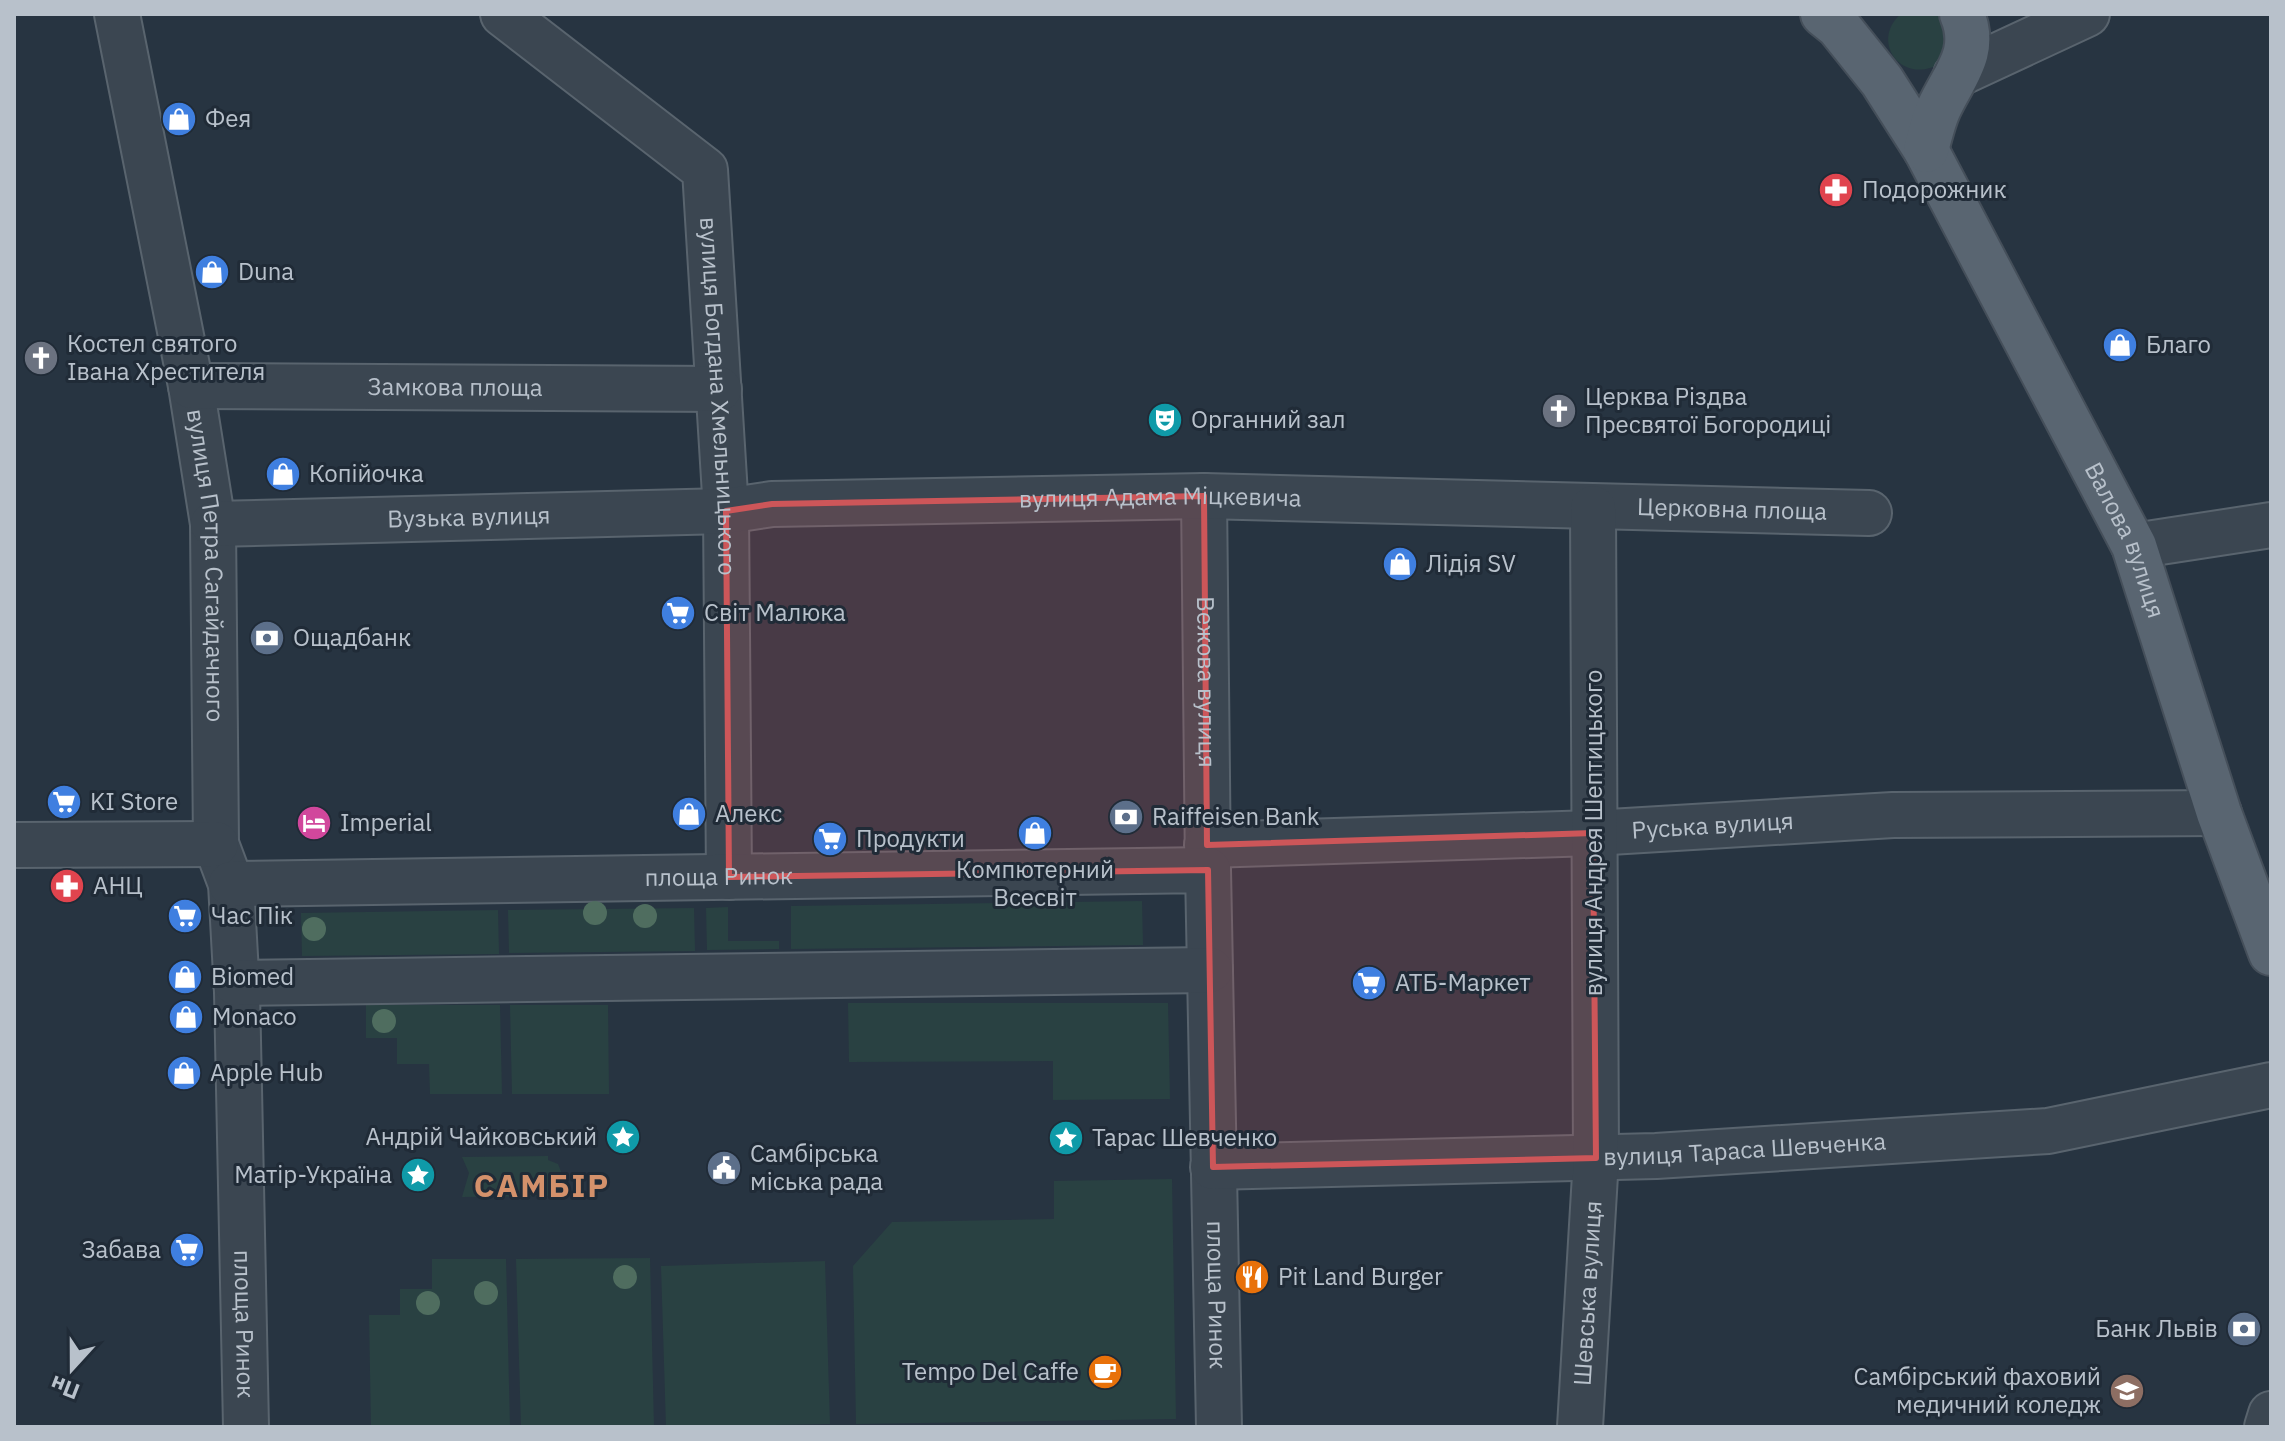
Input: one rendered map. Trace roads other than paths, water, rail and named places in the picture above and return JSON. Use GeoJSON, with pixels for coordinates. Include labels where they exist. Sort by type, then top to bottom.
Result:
{"type":"FeatureCollection","features":[{"type":"Feature","properties":{"kind":"main road","name":"Валова вулиця"},"geometry":{"type":"LineString","coordinates":[[1823,14],[1838,26],[1875,72],[1926,150],[2134,546],[2219,813],[2271,953]]}},
{"type":"Feature","properties":{"kind":"main road","name":"Валова вулиця"},"geometry":{"type":"LineString","coordinates":[[1870,14],[1864,24],[1862,38],[1875,72]]}},
{"type":"Feature","properties":{"kind":"main road"},"geometry":{"type":"LineString","coordinates":[[1926,150],[1937,111],[1966,55],[1969,39],[1962,14]]}},
{"type":"Feature","properties":{"kind":"main road"},"geometry":{"type":"LineString","coordinates":[[1875,72],[1898,90],[1917,92],[1944,85],[1956,75]]}},
{"type":"Feature","properties":{"kind":"street","name":"вулиця Петра Сагайдачного"},"geometry":{"type":"LineString","coordinates":[[117,14],[191,386],[213,524],[216,844],[231,884]]}},
{"type":"Feature","properties":{"kind":"street","name":"вулиця Богдана Хмельницького"},"geometry":{"type":"LineString","coordinates":[[503,14],[705,170],[726,511],[729,877]]}},
{"type":"Feature","properties":{"kind":"street"},"geometry":{"type":"LineString","coordinates":[[1956,75],[2087,14]]}},
{"type":"Feature","properties":{"kind":"street","name":"Замкова площа"},"geometry":{"type":"LineString","coordinates":[[191,386],[719,389]]}},
{"type":"Feature","properties":{"kind":"street","name":"вулиця Адама Міцкевича"},"geometry":{"type":"LineString","coordinates":[[726,511],[772,504],[1204,496],[1593,508]]}},
{"type":"Feature","properties":{"kind":"street","name":"Вежова вулиця"},"geometry":{"type":"LineString","coordinates":[[1204,496],[1208,857]]}},
{"type":"Feature","properties":{"kind":"street","name":"Церковна площа"},"geometry":{"type":"LineString","coordinates":[[1593,508],[1869,513]]}},
{"type":"Feature","properties":{"kind":"street","name":"вулиця Андрея Шептицького"},"geometry":{"type":"LineString","coordinates":[[1593,508],[1596,1158]]}},
{"type":"Feature","properties":{"kind":"street","name":"Вузька вулиця"},"geometry":{"type":"LineString","coordinates":[[213,524],[726,511]]}},
{"type":"Feature","properties":{"kind":"street"},"geometry":{"type":"LineString","coordinates":[[2134,546],[2271,525]]}},
{"type":"Feature","properties":{"kind":"street","name":"Руська вулиця"},"geometry":{"type":"LineString","coordinates":[[1208,857],[1893,815],[2219,813]]}},
{"type":"Feature","properties":{"kind":"street"},"geometry":{"type":"LineString","coordinates":[[14,845],[216,844]]}},
{"type":"Feature","properties":{"kind":"street","name":"площа Ринок"},"geometry":{"type":"LineString","coordinates":[[246,1427],[231,884],[729,877],[1208,857],[1219,1427]]}},
{"type":"Feature","properties":{"kind":"street"},"geometry":{"type":"LineString","coordinates":[[236,983],[1210,970]]}},
{"type":"Feature","properties":{"kind":"street","name":"вулиця Тараса Шевченка"},"geometry":{"type":"LineString","coordinates":[[1213,1167],[1596,1158],[2048,1131],[2271,1085]]}},
{"type":"Feature","properties":{"kind":"street","name":"Шевська вулиця"},"geometry":{"type":"LineString","coordinates":[[1580,1427],[1596,1158]]}},
{"type":"Feature","properties":{"kind":"street"},"geometry":{"type":"LineString","coordinates":[[2267,1427],[2271,1414]]}},
{"type":"Feature","properties":{"kind":"place","name":"Фея"},"geometry":{"type":"Point","coordinates":[179,119]}},
{"type":"Feature","properties":{"kind":"place","name":"Подорожник"},"geometry":{"type":"Point","coordinates":[1836,190]}},
{"type":"Feature","properties":{"kind":"place","name":"Duna"},"geometry":{"type":"Point","coordinates":[212,272]}},
{"type":"Feature","properties":{"kind":"place","name":"Благо"},"geometry":{"type":"Point","coordinates":[2120,345]}},
{"type":"Feature","properties":{"kind":"place","name":"Костел святого Івана Хрестителя"},"geometry":{"type":"Point","coordinates":[41,358]}},
{"type":"Feature","properties":{"kind":"place","name":"Церква Різдва Пресвятої Богородиці"},"geometry":{"type":"Point","coordinates":[1559,411]}},
{"type":"Feature","properties":{"kind":"place","name":"Органний зал"},"geometry":{"type":"Point","coordinates":[1165,420]}},
{"type":"Feature","properties":{"kind":"place","name":"Копійочка"},"geometry":{"type":"Point","coordinates":[283,474]}},
{"type":"Feature","properties":{"kind":"place","name":"Лідія SV"},"geometry":{"type":"Point","coordinates":[1400,564]}},
{"type":"Feature","properties":{"kind":"place","name":"Світ Малюка"},"geometry":{"type":"Point","coordinates":[678,613]}},
{"type":"Feature","properties":{"kind":"place","name":"Ощадбанк"},"geometry":{"type":"Point","coordinates":[267,638]}},
{"type":"Feature","properties":{"kind":"place","name":"KI Store"},"geometry":{"type":"Point","coordinates":[64,802]}},
{"type":"Feature","properties":{"kind":"place","name":"Алекс"},"geometry":{"type":"Point","coordinates":[689,814]}},
{"type":"Feature","properties":{"kind":"place","name":"Raiffeisen Bank"},"geometry":{"type":"Point","coordinates":[1126,817]}},
{"type":"Feature","properties":{"kind":"place","name":"Imperial"},"geometry":{"type":"Point","coordinates":[314,823]}},
{"type":"Feature","properties":{"kind":"place","name":"Компютерний Всесвіт"},"geometry":{"type":"Point","coordinates":[1035,833]}},
{"type":"Feature","properties":{"kind":"place","name":"Продукти"},"geometry":{"type":"Point","coordinates":[830,839]}},
{"type":"Feature","properties":{"kind":"place","name":"АНЦ"},"geometry":{"type":"Point","coordinates":[67,886]}},
{"type":"Feature","properties":{"kind":"place","name":"Час Пік"},"geometry":{"type":"Point","coordinates":[185,916]}},
{"type":"Feature","properties":{"kind":"place","name":"Biomed"},"geometry":{"type":"Point","coordinates":[185,977]}},
{"type":"Feature","properties":{"kind":"place","name":"АТБ-Маркет"},"geometry":{"type":"Point","coordinates":[1369,983]}},
{"type":"Feature","properties":{"kind":"place","name":"Monaco"},"geometry":{"type":"Point","coordinates":[186,1017]}},
{"type":"Feature","properties":{"kind":"place","name":"Apple Hub"},"geometry":{"type":"Point","coordinates":[184,1073]}},
{"type":"Feature","properties":{"kind":"place","name":"Андрій Чайковський"},"geometry":{"type":"Point","coordinates":[623,1137]}},
{"type":"Feature","properties":{"kind":"place","name":"Тарас Шевченко"},"geometry":{"type":"Point","coordinates":[1066,1138]}},
{"type":"Feature","properties":{"kind":"place","name":"Самбірська міська рада"},"geometry":{"type":"Point","coordinates":[724,1168]}},
{"type":"Feature","properties":{"kind":"place","name":"Матір-Україна"},"geometry":{"type":"Point","coordinates":[418,1175]}},
{"type":"Feature","properties":{"kind":"place","name":"Забава"},"geometry":{"type":"Point","coordinates":[187,1250]}},
{"type":"Feature","properties":{"kind":"place","name":"Pit Land Burger"},"geometry":{"type":"Point","coordinates":[1252,1277]}},
{"type":"Feature","properties":{"kind":"place","name":"Банк Львів"},"geometry":{"type":"Point","coordinates":[2244,1329]}},
{"type":"Feature","properties":{"kind":"place","name":"Tempo Del Caffe"},"geometry":{"type":"Point","coordinates":[1105,1372]}},
{"type":"Feature","properties":{"kind":"place","name":"Самбірський фаховий медичний коледж"},"geometry":{"type":"Point","coordinates":[2127,1391]}},
{"type":"Feature","properties":{"kind":"district","name":"САМБІР"},"geometry":{"type":"Point","coordinates":[542,1186]}}]}
